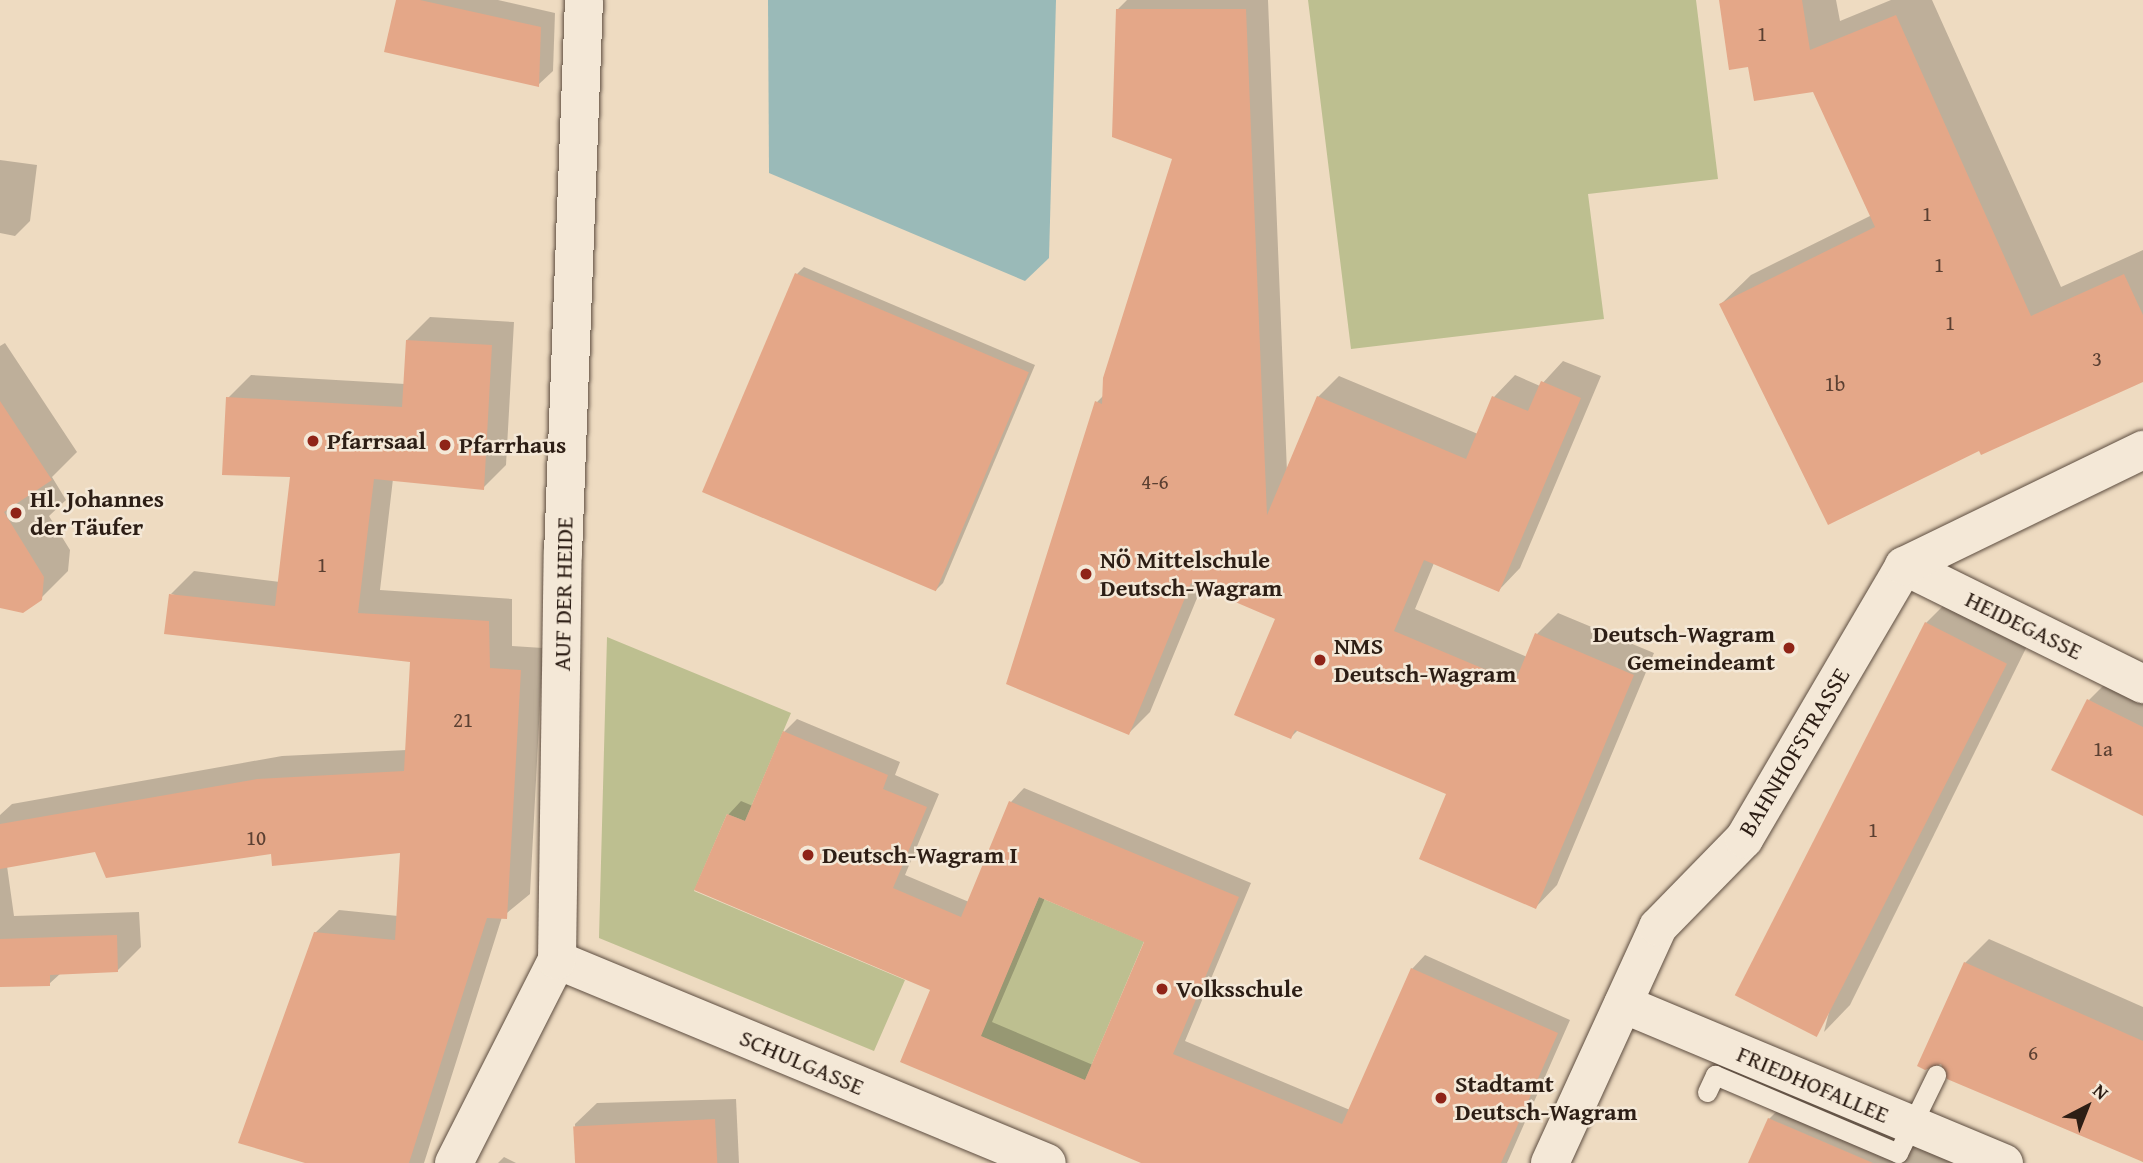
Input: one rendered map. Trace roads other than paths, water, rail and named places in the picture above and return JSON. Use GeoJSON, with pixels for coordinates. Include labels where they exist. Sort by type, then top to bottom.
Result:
{"type":"FeatureCollection","features":[{"type":"Feature","properties":{"kind":"street","name":"AUF DER HEIDE"},"geometry":{"type":"LineString","coordinates":[[454,1163],[557,960],[563,554],[584,0]]}},
{"type":"Feature","properties":{"kind":"street"},"geometry":{"type":"LineString","coordinates":[[1904,566],[2143,450]]}},
{"type":"Feature","properties":{"kind":"street","name":"HEIDEGASSE"},"geometry":{"type":"LineString","coordinates":[[1904,566],[2143,684]]}},
{"type":"Feature","properties":{"kind":"street","name":"BAHNHOFSTRASSE"},"geometry":{"type":"LineString","coordinates":[[1550,1163],[1658,927],[1744,839],[1904,566]]}},
{"type":"Feature","properties":{"kind":"street","name":"SCHULGASSE"},"geometry":{"type":"LineString","coordinates":[[557,960],[1047,1163]]}},
{"type":"Feature","properties":{"kind":"street","name":"FRIEDHOFALLEE"},"geometry":{"type":"LineString","coordinates":[[1623,1004],[2004,1163]]}},
{"type":"Feature","properties":{"kind":"lane"},"geometry":{"type":"LineString","coordinates":[[1707,1092],[1715,1075],[1898,1153],[1936,1075]]}},
{"type":"Feature","properties":{"kind":"water"},"geometry":{"type":"Polygon","coordinates":[[[768,0],[1056,0],[1049,258],[1025,281],[769,173],[768,0]]]}},
{"type":"Feature","properties":{"kind":"place","name":"Pfarrsaal"},"geometry":{"type":"Point","coordinates":[313,441]}},
{"type":"Feature","properties":{"kind":"place","name":"Pfarrhaus"},"geometry":{"type":"Point","coordinates":[445,445]}},
{"type":"Feature","properties":{"kind":"place","name":"Hl. Johannes der Täufer"},"geometry":{"type":"Point","coordinates":[16,513]}},
{"type":"Feature","properties":{"kind":"place","name":"NÖ Mittelschule Deutsch-Wagram"},"geometry":{"type":"Point","coordinates":[1086,574]}},
{"type":"Feature","properties":{"kind":"place","name":"Deutsch-Wagram Gemeindeamt"},"geometry":{"type":"Point","coordinates":[1789,648]}},
{"type":"Feature","properties":{"kind":"place","name":"NMS Deutsch-Wagram"},"geometry":{"type":"Point","coordinates":[1320,660]}},
{"type":"Feature","properties":{"kind":"place","name":"Deutsch-Wagram I"},"geometry":{"type":"Point","coordinates":[808,855]}},
{"type":"Feature","properties":{"kind":"place","name":"Volksschule"},"geometry":{"type":"Point","coordinates":[1162,989]}},
{"type":"Feature","properties":{"kind":"place","name":"Stadtamt Deutsch-Wagram"},"geometry":{"type":"Point","coordinates":[1441,1098]}}]}
